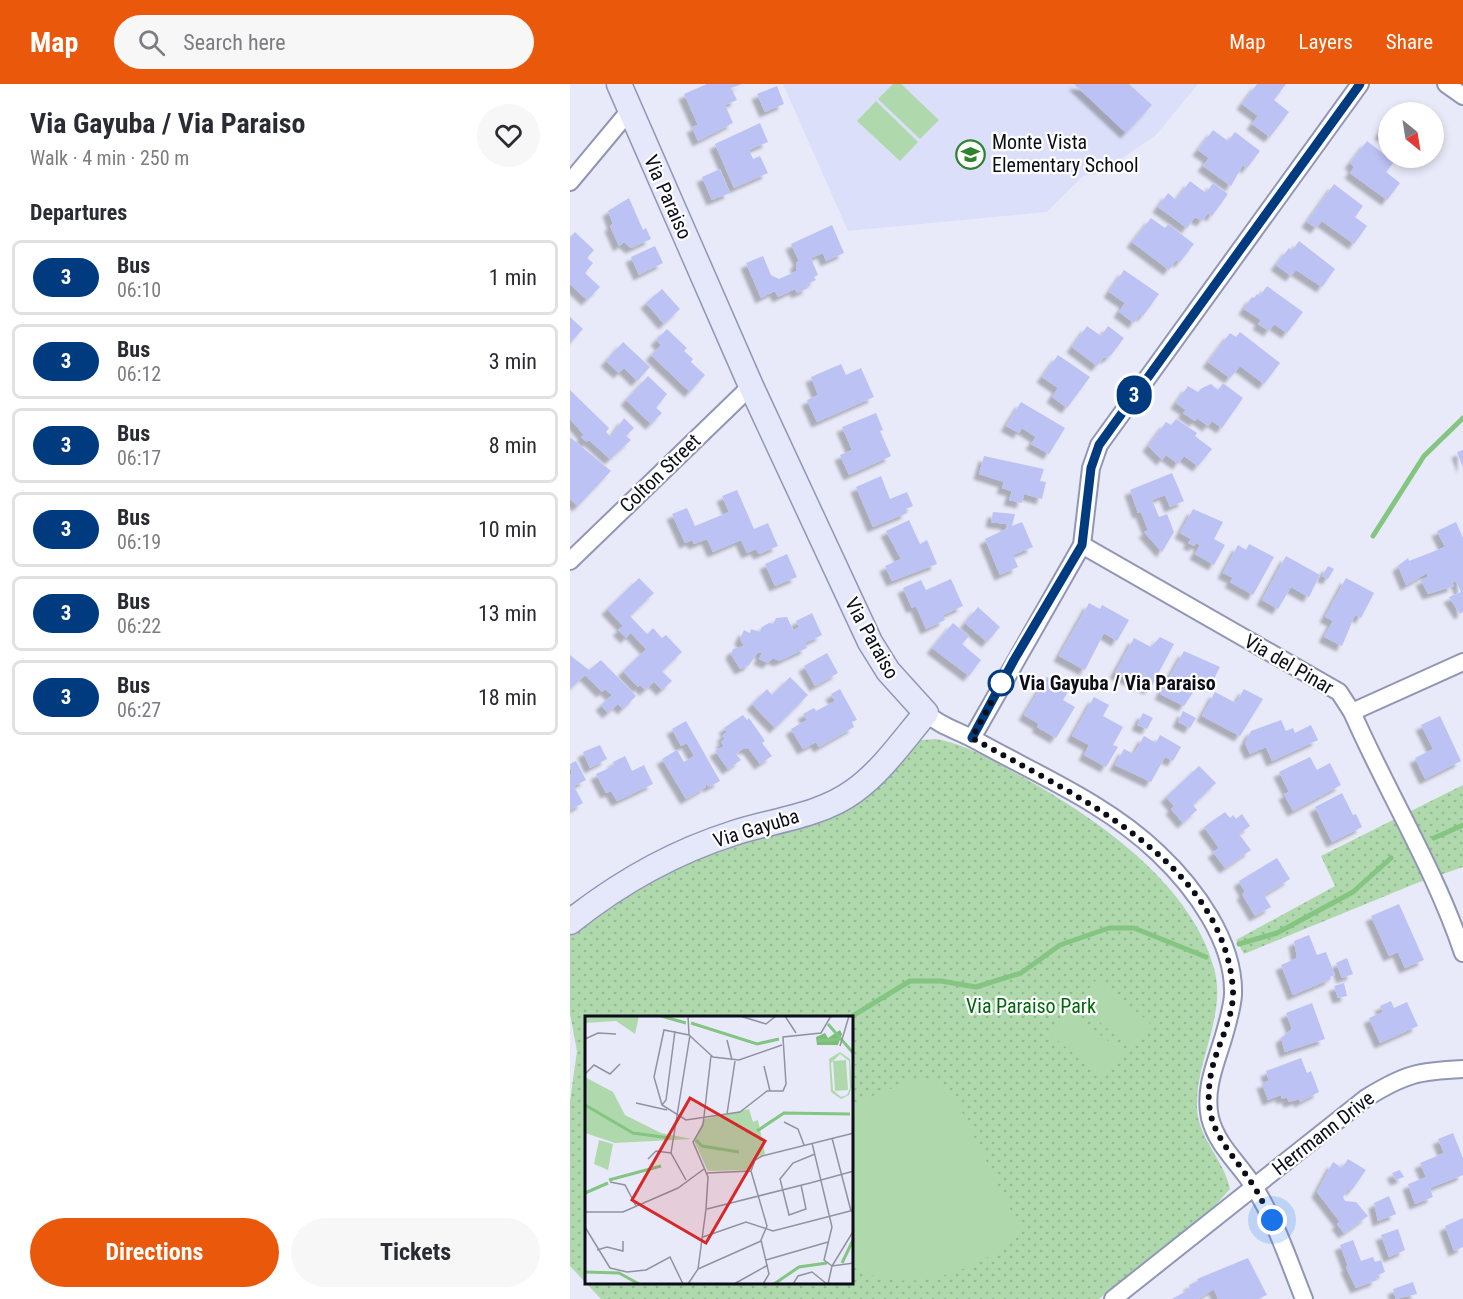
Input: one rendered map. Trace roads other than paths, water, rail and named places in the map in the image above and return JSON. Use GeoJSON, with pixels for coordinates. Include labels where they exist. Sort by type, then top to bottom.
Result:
{"type":"FeatureCollection","features":[{"type":"Feature","properties":{"kind":"street","name":"Via Paraiso"},"geometry":{"type":"LineString","coordinates":[[619,84],[751,386],[870,642],[893,678],[936,723],[972,738],[1113,817],[1159,854],[1203,907],[1228,960],[1233,994],[1210,1082],[1210,1118],[1220,1142],[1254,1187],[1272,1220],[1304,1299]]}},
{"type":"Feature","properties":{"kind":"street"},"geometry":{"type":"LineString","coordinates":[[972,738],[1014,660],[1082,545],[1091,468],[1099,445],[1360,84]]}},
{"type":"Feature","properties":{"kind":"street"},"geometry":{"type":"LineString","coordinates":[[1446,84],[1463,96]]}},
{"type":"Feature","properties":{"kind":"street"},"geometry":{"type":"LineString","coordinates":[[570,182],[630,110]]}},
{"type":"Feature","properties":{"kind":"street","name":"Colton Street"},"geometry":{"type":"LineString","coordinates":[[570,561],[751,386]]}},
{"type":"Feature","properties":{"kind":"street","name":"Via del Pinar"},"geometry":{"type":"LineString","coordinates":[[1082,545],[1339,692],[1352,711],[1454,927],[1463,953]]}},
{"type":"Feature","properties":{"kind":"street"},"geometry":{"type":"LineString","coordinates":[[1352,711],[1463,662]]}},
{"type":"Feature","properties":{"kind":"street","name":"Via Gayuba"},"geometry":{"type":"LineString","coordinates":[[570,922],[609,891],[689,850],[734,833],[806,814],[855,791],[926,714]]}},
{"type":"Feature","properties":{"kind":"street","name":"Herrmann Drive"},"geometry":{"type":"LineString","coordinates":[[1113,1299],[1366,1098],[1391,1082],[1422,1071],[1463,1069]]}},
{"type":"Feature","properties":{"kind":"waterway"},"geometry":{"type":"LineString","coordinates":[[1373,536],[1424,456],[1463,418]]}},
{"type":"Feature","properties":{"kind":"waterway"},"geometry":{"type":"LineString","coordinates":[[1434,838],[1463,825]]}},
{"type":"Feature","properties":{"kind":"waterway"},"geometry":{"type":"LineString","coordinates":[[1239,944],[1277,933],[1353,892],[1391,858]]}},
{"type":"Feature","properties":{"kind":"waterway"},"geometry":{"type":"LineString","coordinates":[[853,1016],[910,981],[941,981],[976,987],[1021,973],[1060,945],[1109,928],[1134,928],[1206,957]]}},
{"type":"Feature","properties":{"kind":"place","name":"Monte Vista Elementary School"},"geometry":{"type":"Point","coordinates":[971,154]}},
{"type":"Feature","properties":{"kind":"place","name":"Via Gayuba / Via Paraiso"},"geometry":{"type":"Point","coordinates":[1001,683]}},
{"type":"Feature","properties":{"kind":"park label","name":"Via Paraiso Park"},"geometry":{"type":"Point","coordinates":[1031,1006]}}]}
